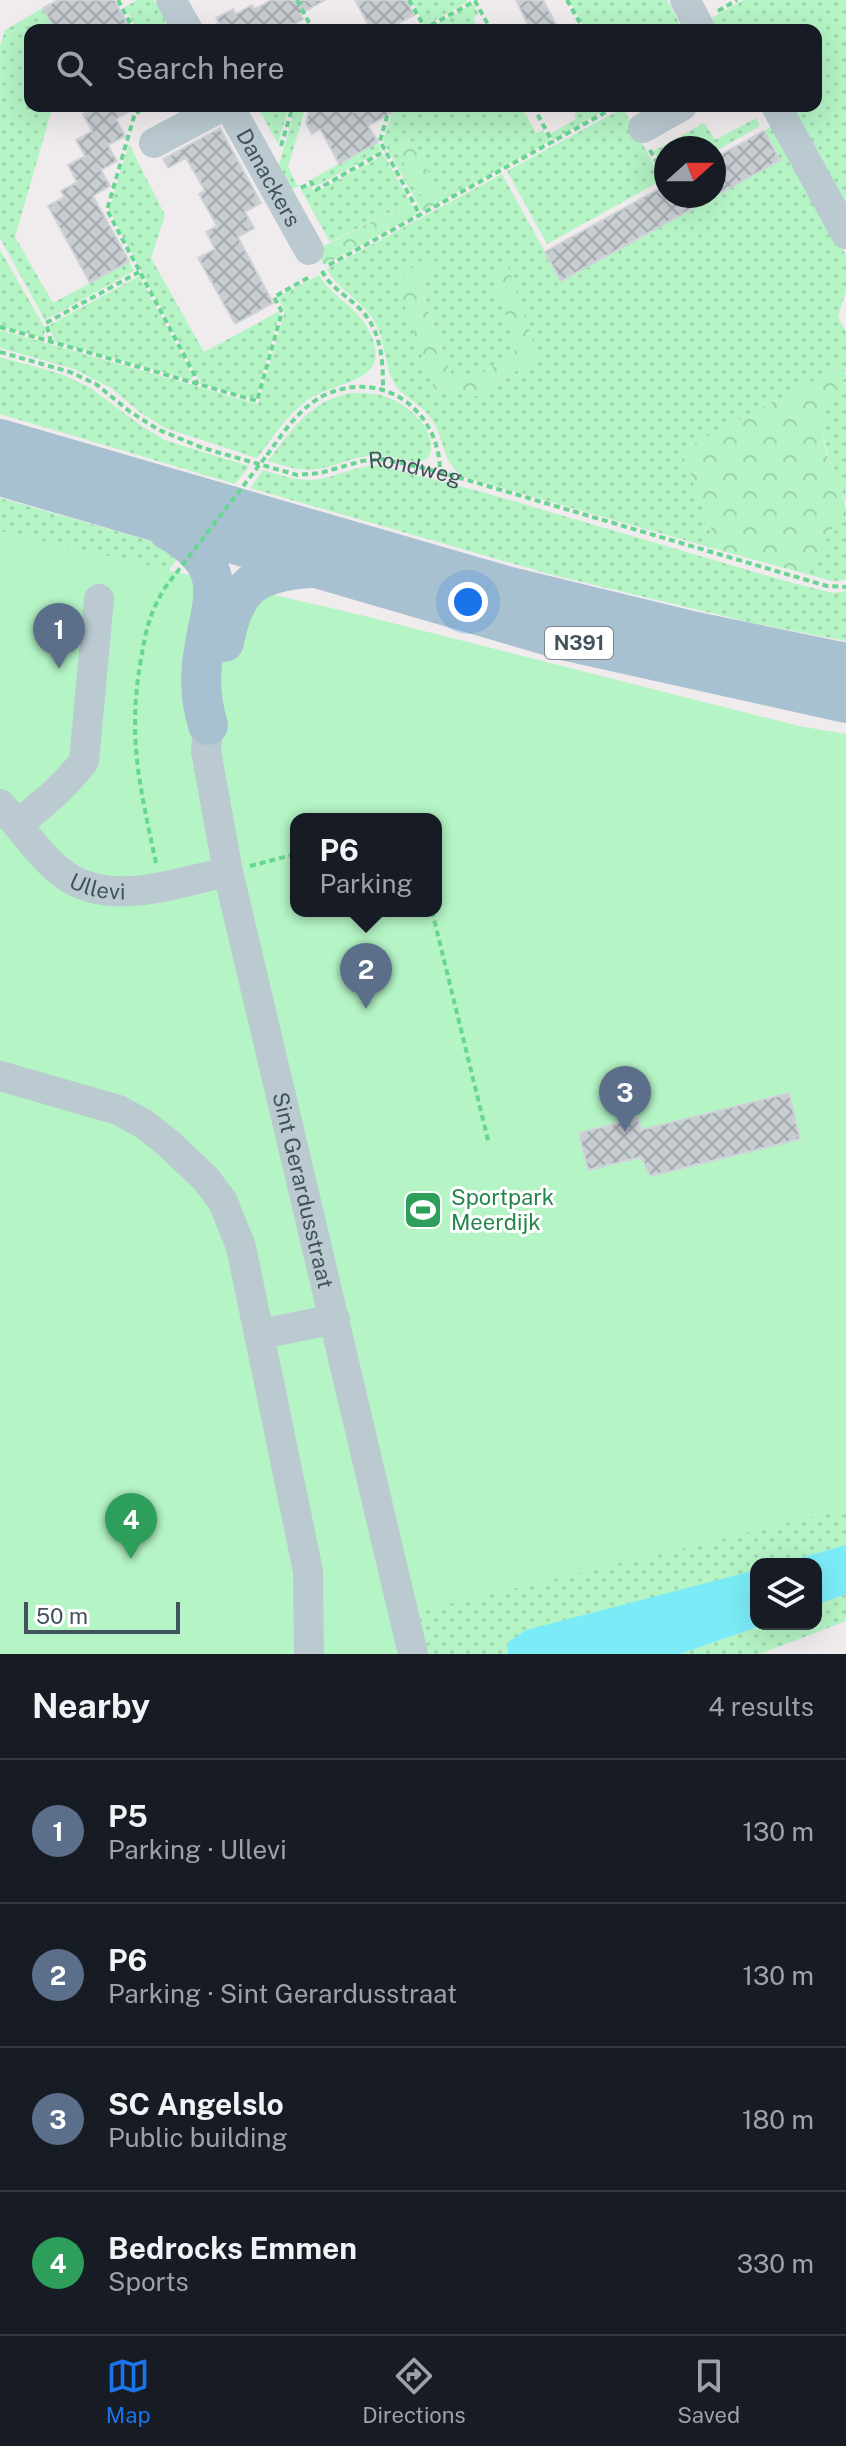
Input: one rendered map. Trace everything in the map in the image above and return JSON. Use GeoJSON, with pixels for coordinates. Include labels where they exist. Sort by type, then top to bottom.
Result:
{"type":"FeatureCollection","features":[{"type":"Feature","properties":{"kind":"main road","name":"N391"},"geometry":{"type":"LineString","coordinates":[[0,439],[506,586],[687,630],[846,663]]}},
{"type":"Feature","properties":{"kind":"main road","name":"N391"},"geometry":{"type":"LineString","coordinates":[[0,476],[567,641],[846,703]]}},
{"type":"Feature","properties":{"kind":"main road"},"geometry":{"type":"LineString","coordinates":[[152,521],[188,541],[212,575],[213,600],[203,652],[200,698],[208,725]]}},
{"type":"Feature","properties":{"kind":"main road"},"geometry":{"type":"LineString","coordinates":[[208,725],[229,615],[239,594],[256,580],[279,570],[316,568]]}},
{"type":"Feature","properties":{"kind":"street"},"geometry":{"type":"LineString","coordinates":[[171,0],[185,24]]}},
{"type":"Feature","properties":{"kind":"street"},"geometry":{"type":"LineString","coordinates":[[685,0],[698,24]]}},
{"type":"Feature","properties":{"kind":"street"},"geometry":{"type":"LineString","coordinates":[[154,143],[212,112]]}},
{"type":"Feature","properties":{"kind":"street","name":"Danackers"},"geometry":{"type":"LineString","coordinates":[[232,112],[315,260]]}},
{"type":"Feature","properties":{"kind":"street"},"geometry":{"type":"LineString","coordinates":[[643,128],[671,112]]}},
{"type":"Feature","properties":{"kind":"street"},"geometry":{"type":"LineString","coordinates":[[779,112],[846,234]]}},
{"type":"Feature","properties":{"kind":"street"},"geometry":{"type":"LineString","coordinates":[[9,814],[51,798],[84,761],[99,599]]}},
{"type":"Feature","properties":{"kind":"street","name":"Sint Gerardusstraat"},"geometry":{"type":"LineString","coordinates":[[208,725],[206,751],[228,872],[413,1654]]}},
{"type":"Feature","properties":{"kind":"street","name":"Ullevi"},"geometry":{"type":"LineString","coordinates":[[9,814],[57,869],[90,890],[121,893],[228,872]]}},
{"type":"Feature","properties":{"kind":"street"},"geometry":{"type":"LineString","coordinates":[[0,1076],[118,1110],[144,1124],[206,1179],[223,1202],[241,1247],[308,1571],[309,1654]]}},
{"type":"Feature","properties":{"kind":"street"},"geometry":{"type":"LineString","coordinates":[[261,1334],[335,1319]]}},
{"type":"Feature","properties":{"kind":"path"},"geometry":{"type":"LineString","coordinates":[[118,0],[131,24]]}},
{"type":"Feature","properties":{"kind":"path"},"geometry":{"type":"LineString","coordinates":[[297,0],[310,24]]}},
{"type":"Feature","properties":{"kind":"path"},"geometry":{"type":"LineString","coordinates":[[409,0],[421,24]]}},
{"type":"Feature","properties":{"kind":"path"},"geometry":{"type":"LineString","coordinates":[[567,0],[581,24]]}},
{"type":"Feature","properties":{"kind":"path"},"geometry":{"type":"LineString","coordinates":[[432,24],[475,1],[488,24]]}},
{"type":"Feature","properties":{"kind":"path"},"geometry":{"type":"LineString","coordinates":[[137,112],[134,114],[107,210],[197,384]]}},
{"type":"Feature","properties":{"kind":"path"},"geometry":{"type":"LineString","coordinates":[[292,112],[276,190],[311,182],[316,190],[385,151]]}},
{"type":"Feature","properties":{"kind":"path"},"geometry":{"type":"LineString","coordinates":[[388,112],[380,141],[420,215]]}},
{"type":"Feature","properties":{"kind":"path"},"geometry":{"type":"LineString","coordinates":[[536,112],[553,143]]}},
{"type":"Feature","properties":{"kind":"path"},"geometry":{"type":"LineString","coordinates":[[0,327],[257,401],[282,312],[274,297],[315,260],[420,215],[607,112]]}},
{"type":"Feature","properties":{"kind":"path"},"geometry":{"type":"LineString","coordinates":[[315,260],[332,286],[359,307],[373,327],[383,363],[383,390]]}},
{"type":"Feature","properties":{"kind":"path"},"geometry":{"type":"LineString","coordinates":[[51,342],[46,323],[139,272]]}},
{"type":"Feature","properties":{"kind":"path","name":"Rondweg"},"geometry":{"type":"LineString","coordinates":[[0,352],[70,372],[96,384],[159,430],[203,448],[297,475],[383,459],[440,472],[816,583],[846,587]]}},
{"type":"Feature","properties":{"kind":"path"},"geometry":{"type":"LineString","coordinates":[[161,885],[138,778],[134,713],[149,614],[164,589],[294,418],[321,398],[355,387],[370,387],[383,390],[420,412],[431,428],[440,453],[440,472]]}},
{"type":"Feature","properties":{"kind":"path"},"geometry":{"type":"LineString","coordinates":[[228,872],[290,856]]}},
{"type":"Feature","properties":{"kind":"path"},"geometry":{"type":"LineString","coordinates":[[433,917],[489,1144]]}},
{"type":"Feature","properties":{"kind":"green space"},"geometry":{"type":"Polygon","coordinates":[[[137,0],[154,0],[167,24],[134,24],[125,7],[137,0]]]}},
{"type":"Feature","properties":{"kind":"green space"},"geometry":{"type":"Polygon","coordinates":[[[411,0],[466,0],[428,24],[424,24],[411,0]]]}},
{"type":"Feature","properties":{"kind":"green space"},"geometry":{"type":"Polygon","coordinates":[[[569,0],[667,0],[680,24],[583,24],[569,0]]]}},
{"type":"Feature","properties":{"kind":"green space"},"geometry":{"type":"Polygon","coordinates":[[[744,0],[846,0],[846,210],[791,112],[822,112],[822,24],[710,24],[708,20],[744,0]]]}},
{"type":"Feature","properties":{"kind":"green space"},"geometry":{"type":"Polygon","coordinates":[[[473,4],[479,14],[473,18],[476,24],[437,24],[473,4]]]}},
{"type":"Feature","properties":{"kind":"green space"},"geometry":{"type":"Polygon","coordinates":[[[43,8],[51,24],[24,24],[24,112],[51,112],[15,237],[53,303],[129,262],[134,271],[45,320],[0,238],[0,46],[5,30],[43,8]]]}},
{"type":"Feature","properties":{"kind":"green space"},"geometry":{"type":"Polygon","coordinates":[[[260,112],[287,112],[278,144],[260,112]]]}},
{"type":"Feature","properties":{"kind":"green space"},"geometry":{"type":"Polygon","coordinates":[[[294,112],[304,112],[288,167],[297,185],[301,185],[290,190],[278,168],[294,112]]]}},
{"type":"Feature","properties":{"kind":"green space"},"geometry":{"type":"Polygon","coordinates":[[[392,112],[524,112],[536,133],[543,130],[550,141],[443,200],[410,140],[396,148],[422,196],[415,199],[383,141],[392,112]]]}},
{"type":"Feature","properties":{"kind":"green space"},"geometry":{"type":"Polygon","coordinates":[[[602,112],[553,140],[550,134],[576,119],[574,114],[602,112]]]}},
{"type":"Feature","properties":{"kind":"green space"},"geometry":{"type":"Polygon","coordinates":[[[616,112],[625,112],[654,165],[654,184],[547,244],[507,171],[616,112]]]}},
{"type":"Feature","properties":{"kind":"green space"},"geometry":{"type":"Polygon","coordinates":[[[756,118],[760,126],[726,145],[726,136],[722,136],[756,118]]]}},
{"type":"Feature","properties":{"kind":"green space"},"geometry":{"type":"Polygon","coordinates":[[[704,123],[712,136],[681,136],[704,123]]]}},
{"type":"Feature","properties":{"kind":"green space"},"geometry":{"type":"Polygon","coordinates":[[[774,125],[846,255],[846,291],[838,317],[846,332],[846,372],[843,366],[681,450],[719,550],[460,476],[447,458],[437,430],[425,411],[394,383],[373,319],[327,269],[502,174],[561,281],[693,208],[726,208],[726,189],[779,160],[764,131],[774,125]],[[436,266],[399,279],[434,389],[477,396],[538,357],[491,271],[516,349],[504,361],[487,370],[452,376],[418,281],[436,266]]]}},
{"type":"Feature","properties":{"kind":"green space"},"geometry":{"type":"Polygon","coordinates":[[[411,140],[443,200],[422,211],[415,199],[421,195],[396,148],[411,140]]]}},
{"type":"Feature","properties":{"kind":"green space"},"geometry":{"type":"Polygon","coordinates":[[[378,142],[381,151],[316,186],[312,179],[378,142]]]}},
{"type":"Feature","properties":{"kind":"green space"},"geometry":{"type":"Polygon","coordinates":[[[129,144],[165,215],[151,258],[204,352],[280,311],[256,399],[201,384],[109,210],[129,144]]]}},
{"type":"Feature","properties":{"kind":"green space"},"geometry":{"type":"Polygon","coordinates":[[[384,155],[410,202],[330,242],[301,190],[310,185],[315,193],[384,155]]]}},
{"type":"Feature","properties":{"kind":"green space"},"geometry":{"type":"Polygon","coordinates":[[[410,202],[417,214],[324,265],[316,250],[410,202]]]}},
{"type":"Feature","properties":{"kind":"green space"},"geometry":{"type":"Polygon","coordinates":[[[0,250],[45,328],[44,338],[0,326],[0,250]]]}},
{"type":"Feature","properties":{"kind":"green space"},"geometry":{"type":"Polygon","coordinates":[[[432,252],[436,266],[418,282],[452,376],[487,370],[504,361],[516,349],[491,271],[507,263],[538,357],[477,396],[434,389],[399,289],[399,279],[432,252]]]}},
{"type":"Feature","properties":{"kind":"green space"},"geometry":{"type":"Polygon","coordinates":[[[319,275],[363,321],[375,347],[375,361],[369,371],[359,378],[305,402],[285,421],[257,458],[165,428],[111,388],[74,369],[0,348],[0,330],[258,404],[285,311],[278,297],[319,275]]]}},
{"type":"Feature","properties":{"kind":"green space"},"geometry":{"type":"Polygon","coordinates":[[[139,276],[193,376],[191,380],[56,342],[48,326],[139,276]]]}},
{"type":"Feature","properties":{"kind":"green space"},"geometry":{"type":"Polygon","coordinates":[[[0,357],[61,374],[89,387],[167,441],[249,466],[235,484],[0,414],[0,357]]]}},
{"type":"Feature","properties":{"kind":"green space"},"geometry":{"type":"Polygon","coordinates":[[[843,366],[846,377],[831,396],[823,428],[826,451],[843,495],[846,516],[833,528],[806,574],[719,550],[681,450],[843,366]]]}},
{"type":"Feature","properties":{"kind":"green space"},"geometry":{"type":"Polygon","coordinates":[[[846,377],[846,500],[828,453],[824,421],[834,391],[846,377]]]}},
{"type":"Feature","properties":{"kind":"green space"},"geometry":{"type":"Polygon","coordinates":[[[351,393],[384,396],[414,414],[430,438],[429,457],[414,462],[377,455],[311,470],[268,461],[303,418],[324,402],[351,393]]]}},
{"type":"Feature","properties":{"kind":"green space"},"geometry":{"type":"Polygon","coordinates":[[[377,465],[482,492],[789,582],[833,593],[846,591],[846,641],[753,623],[553,575],[250,488],[263,470],[313,480],[377,465]]]}},
{"type":"Feature","properties":{"kind":"green space"},"geometry":{"type":"Polygon","coordinates":[[[0,498],[158,543],[181,554],[153,591],[0,543],[0,498]]]}},
{"type":"Feature","properties":{"kind":"green space"},"geometry":{"type":"Polygon","coordinates":[[[846,516],[846,580],[832,581],[806,574],[833,528],[846,516]]]}},
{"type":"Feature","properties":{"kind":"green space","name":"Sportpark Meerdijk"},"geometry":{"type":"Polygon","coordinates":[[[0,531],[365,616],[799,726],[846,734],[846,1509],[400,1616],[406,1654],[0,1654],[0,531]]]}},
{"type":"Feature","properties":{"kind":"green space"},"geometry":{"type":"Polygon","coordinates":[[[846,1496],[846,1545],[799,1558],[750,1558],[750,1572],[507,1643],[508,1654],[421,1654],[410,1607],[846,1496]]]}},
{"type":"Feature","properties":{"kind":"green space"},"geometry":{"type":"Polygon","coordinates":[[[846,1594],[846,1621],[760,1654],[680,1654],[750,1630],[822,1630],[822,1603],[846,1594]]]}},
{"type":"Feature","properties":{"kind":"water"},"geometry":{"type":"Polygon","coordinates":[[[846,1545],[846,1594],[822,1603],[822,1558],[799,1558],[846,1545]]]}},
{"type":"Feature","properties":{"kind":"water"},"geometry":{"type":"Polygon","coordinates":[[[750,1572],[750,1630],[680,1654],[508,1654],[507,1643],[526,1630],[750,1572]]]}},
{"type":"Feature","properties":{"kind":"building"},"geometry":{"type":"Polygon","coordinates":[[[58,0],[114,0],[128,24],[52,24],[43,8],[58,0]]]}},
{"type":"Feature","properties":{"kind":"building"},"geometry":{"type":"Polygon","coordinates":[[[271,0],[325,0],[300,14],[303,19],[294,24],[217,24],[216,18],[233,9],[236,14],[252,5],[255,9],[271,0]]]}},
{"type":"Feature","properties":{"kind":"building"},"geometry":{"type":"Polygon","coordinates":[[[355,0],[406,0],[414,15],[397,24],[368,24],[355,0]]]}},
{"type":"Feature","properties":{"kind":"building"},"geometry":{"type":"Polygon","coordinates":[[[516,0],[543,0],[556,24],[527,24],[516,0]]]}},
{"type":"Feature","properties":{"kind":"building"},"geometry":{"type":"Polygon","coordinates":[[[128,112],[116,119],[125,136],[108,145],[117,161],[101,170],[110,186],[93,196],[129,261],[90,283],[48,206],[64,197],[61,191],[77,182],[68,165],[85,156],[76,140],[92,131],[83,114],[128,112]]]}},
{"type":"Feature","properties":{"kind":"building"},"geometry":{"type":"Polygon","coordinates":[[[309,112],[393,112],[368,126],[378,142],[339,164],[320,129],[312,134],[306,123],[309,112]]]}},
{"type":"Feature","properties":{"kind":"building"},"geometry":{"type":"Polygon","coordinates":[[[220,128],[261,203],[245,212],[254,228],[238,237],[273,303],[235,324],[198,258],[215,249],[206,232],[217,226],[199,194],[205,191],[186,158],[168,168],[163,159],[220,128]]]}},
{"type":"Feature","properties":{"kind":"building"},"geometry":{"type":"Polygon","coordinates":[[[764,131],[780,160],[726,190],[726,152],[764,131]]]}},
{"type":"Feature","properties":{"kind":"building"},"geometry":{"type":"Polygon","coordinates":[[[654,192],[654,208],[693,208],[561,281],[545,252],[654,192]]]}},
{"type":"Feature","properties":{"kind":"building"},"geometry":{"type":"Polygon","coordinates":[[[789,1093],[800,1139],[650,1176],[641,1157],[588,1170],[579,1133],[638,1118],[641,1130],[789,1093]]]}},
{"type":"Feature","properties":{"kind":"place","name":"P5"},"geometry":{"type":"Point","coordinates":[59,669]}},
{"type":"Feature","properties":{"kind":"place","name":"P6"},"geometry":{"type":"Point","coordinates":[366,1009]}},
{"type":"Feature","properties":{"kind":"place","name":"SC Angelslo"},"geometry":{"type":"Point","coordinates":[625,1132]}},
{"type":"Feature","properties":{"kind":"place","name":"Sportpark Meerdijk"},"geometry":{"type":"Point","coordinates":[423,1210]}},
{"type":"Feature","properties":{"kind":"place","name":"Bedrocks Emmen"},"geometry":{"type":"Point","coordinates":[131,1559]}}]}
